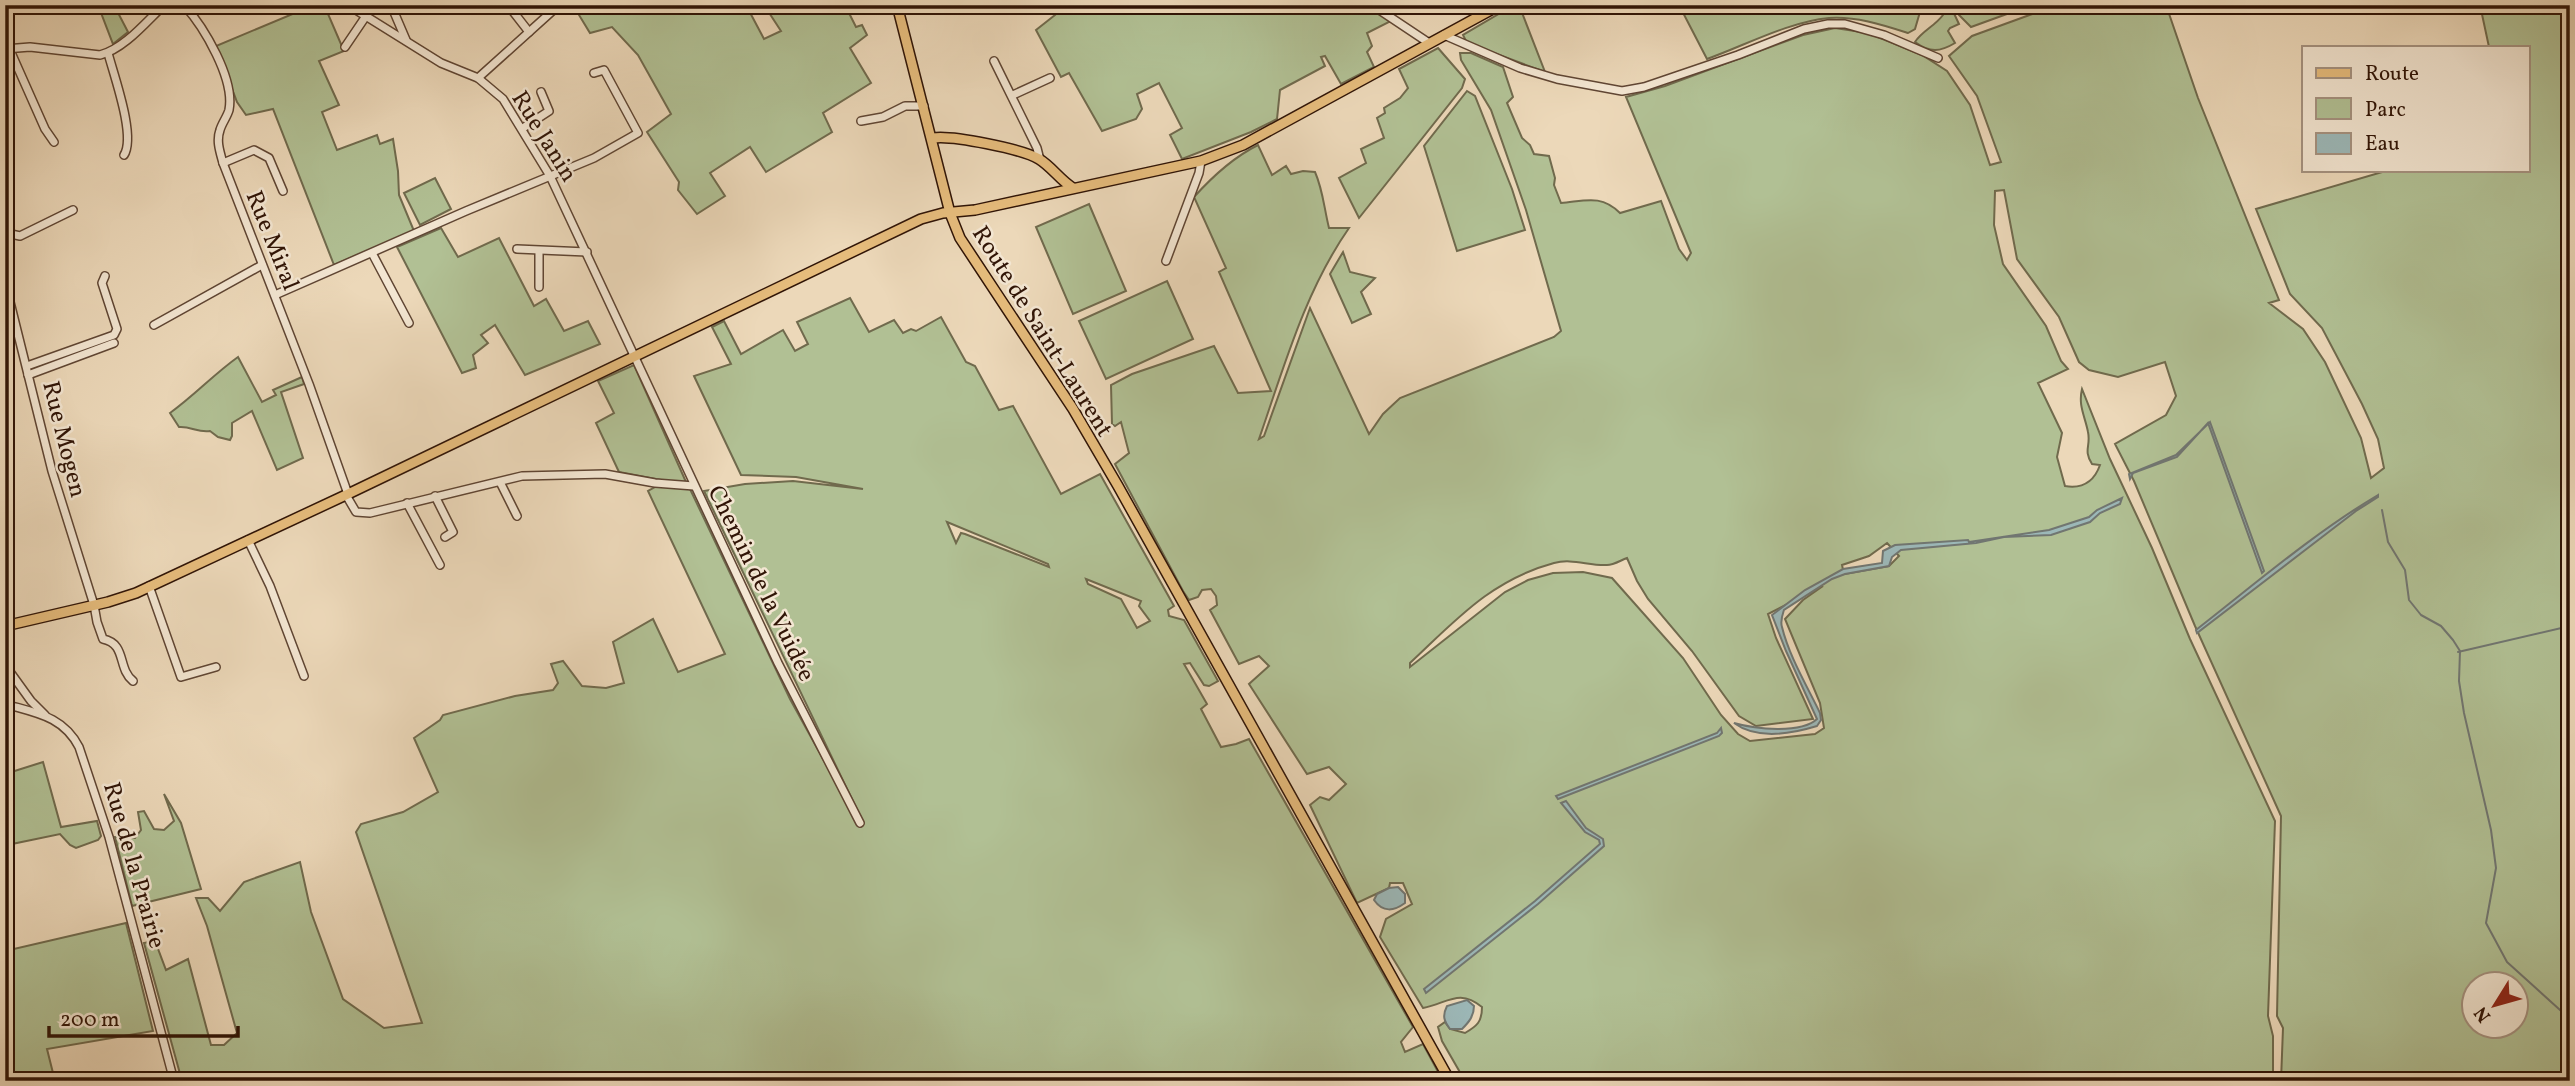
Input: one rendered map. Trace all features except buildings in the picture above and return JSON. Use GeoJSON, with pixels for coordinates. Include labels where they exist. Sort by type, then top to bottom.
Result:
{"type":"FeatureCollection","features":[{"type":"Feature","properties":{"kind":"main road","name":"Route de Saint-Laurent"},"geometry":{"type":"LineString","coordinates":[[897,5],[957,232],[1025,340],[1073,409],[1450,1081]]}},
{"type":"Feature","properties":{"kind":"main road"},"geometry":{"type":"LineString","coordinates":[[5,626],[120,598],[149,586],[347,495],[921,219],[943,213],[971,211],[1201,161],[1255,139],[1500,5]]}},
{"type":"Feature","properties":{"kind":"main road"},"geometry":{"type":"LineString","coordinates":[[933,138],[948,137],[1003,148],[1040,160],[1073,188]]}},
{"type":"Feature","properties":{"kind":"main road"},"geometry":{"type":"LineString","coordinates":[[957,232],[961,221],[971,211]]}},
{"type":"Feature","properties":{"kind":"street"},"geometry":{"type":"LineString","coordinates":[[54,142],[7,49],[43,48],[100,55],[108,53],[123,43],[164,5]]}},
{"type":"Feature","properties":{"kind":"street","name":"Rue Miral"},"geometry":{"type":"LineString","coordinates":[[184,5],[210,38],[230,95],[229,109],[219,131],[218,143],[223,163],[309,384],[347,495]]}},
{"type":"Feature","properties":{"kind":"street","name":"Rue Janin"},"geometry":{"type":"LineString","coordinates":[[348,5],[441,63],[478,78],[503,99],[550,176],[634,356]]}},
{"type":"Feature","properties":{"kind":"street"},"geometry":{"type":"LineString","coordinates":[[391,5],[406,42]]}},
{"type":"Feature","properties":{"kind":"street"},"geometry":{"type":"LineString","coordinates":[[508,5],[529,32]]}},
{"type":"Feature","properties":{"kind":"street"},"geometry":{"type":"LineString","coordinates":[[478,78],[559,5]]}},
{"type":"Feature","properties":{"kind":"street"},"geometry":{"type":"LineString","coordinates":[[1372,5],[1429,43]]}},
{"type":"Feature","properties":{"kind":"street"},"geometry":{"type":"LineString","coordinates":[[345,47],[366,16]]}},
{"type":"Feature","properties":{"kind":"street"},"geometry":{"type":"LineString","coordinates":[[1444,35],[1520,68],[1558,79],[1622,91],[1644,87],[1804,29],[1828,24],[1845,23],[1884,35],[1938,58]]}},
{"type":"Feature","properties":{"kind":"street"},"geometry":{"type":"LineString","coordinates":[[108,53],[126,123],[128,148],[124,155]]}},
{"type":"Feature","properties":{"kind":"street"},"geometry":{"type":"LineString","coordinates":[[994,61],[1013,95],[1040,160]]}},
{"type":"Feature","properties":{"kind":"street"},"geometry":{"type":"LineString","coordinates":[[275,295],[606,152],[638,133],[604,70],[594,73]]}},
{"type":"Feature","properties":{"kind":"street"},"geometry":{"type":"LineString","coordinates":[[1013,95],[1050,78]]}},
{"type":"Feature","properties":{"kind":"street"},"geometry":{"type":"LineString","coordinates":[[523,128],[549,111],[541,92]]}},
{"type":"Feature","properties":{"kind":"street"},"geometry":{"type":"LineString","coordinates":[[861,121],[883,117],[905,106],[924,106]]}},
{"type":"Feature","properties":{"kind":"street"},"geometry":{"type":"LineString","coordinates":[[223,163],[254,150],[269,158],[283,191]]}},
{"type":"Feature","properties":{"kind":"street"},"geometry":{"type":"LineString","coordinates":[[1166,261],[1201,161]]}},
{"type":"Feature","properties":{"kind":"street"},"geometry":{"type":"LineString","coordinates":[[5,237],[11,234],[20,236],[73,210]]}},
{"type":"Feature","properties":{"kind":"street"},"geometry":{"type":"LineString","coordinates":[[517,249],[586,252]]}},
{"type":"Feature","properties":{"kind":"street"},"geometry":{"type":"LineString","coordinates":[[539,251],[539,287]]}},
{"type":"Feature","properties":{"kind":"street"},"geometry":{"type":"LineString","coordinates":[[372,253],[409,323]]}},
{"type":"Feature","properties":{"kind":"street"},"geometry":{"type":"LineString","coordinates":[[154,325],[262,265]]}},
{"type":"Feature","properties":{"kind":"street"},"geometry":{"type":"LineString","coordinates":[[28,370],[114,335],[117,329],[102,283],[105,276]]}},
{"type":"Feature","properties":{"kind":"street","name":"Rue Mogen"},"geometry":{"type":"LineString","coordinates":[[5,282],[52,471],[102,636],[116,644],[127,675],[133,681]]}},
{"type":"Feature","properties":{"kind":"street"},"geometry":{"type":"LineString","coordinates":[[28,370],[114,343]]}},
{"type":"Feature","properties":{"kind":"street","name":"Chemin de la Vuidée"},"geometry":{"type":"LineString","coordinates":[[634,356],[778,663],[860,823]]}},
{"type":"Feature","properties":{"kind":"street"},"geometry":{"type":"LineString","coordinates":[[347,495],[353,508],[360,513],[377,512],[522,476],[605,474],[655,483],[694,486]]}},
{"type":"Feature","properties":{"kind":"street"},"geometry":{"type":"LineString","coordinates":[[500,482],[517,516]]}},
{"type":"Feature","properties":{"kind":"street"},"geometry":{"type":"LineString","coordinates":[[435,496],[453,531],[445,537]]}},
{"type":"Feature","properties":{"kind":"street"},"geometry":{"type":"LineString","coordinates":[[407,503],[440,565]]}},
{"type":"Feature","properties":{"kind":"street"},"geometry":{"type":"LineString","coordinates":[[248,540],[270,586],[304,676]]}},
{"type":"Feature","properties":{"kind":"street"},"geometry":{"type":"LineString","coordinates":[[149,586],[181,677],[216,667]]}},
{"type":"Feature","properties":{"kind":"street"},"geometry":{"type":"LineString","coordinates":[[5,665],[31,701],[49,718]]}},
{"type":"Feature","properties":{"kind":"street"},"geometry":{"type":"LineString","coordinates":[[24,710],[31,701]]}},
{"type":"Feature","properties":{"kind":"street","name":"Rue de la Prairie"},"geometry":{"type":"LineString","coordinates":[[5,704],[62,725],[71,734],[86,767],[109,837],[174,1081]]}},
{"type":"Feature","properties":{"kind":"green space"},"geometry":{"type":"Polygon","coordinates":[[[98,5],[114,5],[128,32],[113,44],[98,5]]]}},
{"type":"Feature","properties":{"kind":"green space"},"geometry":{"type":"Polygon","coordinates":[[[314,5],[336,5],[328,14],[344,51],[319,61],[339,105],[322,112],[337,150],[377,135],[380,144],[393,139],[399,195],[414,231],[334,265],[273,109],[246,115],[237,102],[216,46],[314,5]]]}},
{"type":"Feature","properties":{"kind":"green space"},"geometry":{"type":"Polygon","coordinates":[[[578,5],[746,5],[764,39],[781,31],[768,11],[770,5],[845,5],[856,27],[862,25],[867,35],[850,48],[871,83],[823,113],[832,132],[766,172],[750,147],[710,173],[725,196],[697,214],[678,190],[679,182],[647,132],[671,114],[638,55],[612,27],[590,33],[579,15],[578,5]]]}},
{"type":"Feature","properties":{"kind":"green space"},"geometry":{"type":"Polygon","coordinates":[[[1050,5],[1365,5],[1391,21],[1367,33],[1372,46],[1367,52],[1374,67],[1341,84],[1325,56],[1321,57],[1325,66],[1280,90],[1277,119],[1182,159],[1170,135],[1182,128],[1159,83],[1137,94],[1142,109],[1136,119],[1102,131],[1069,73],[1061,77],[1036,30],[1055,15],[1050,5]]]}},
{"type":"Feature","properties":{"kind":"green space"},"geometry":{"type":"Polygon","coordinates":[[[1514,5],[1519,5],[1545,72],[1467,43],[1463,35],[1514,5]]]}},
{"type":"Feature","properties":{"kind":"green space"},"geometry":{"type":"Polygon","coordinates":[[[1679,5],[1922,5],[1915,29],[1908,33],[1859,20],[1829,18],[1783,29],[1707,59],[1679,5]]]}},
{"type":"Feature","properties":{"kind":"green space"},"geometry":{"type":"Polygon","coordinates":[[[1940,5],[1950,5],[1959,24],[1948,31],[1955,43],[1940,50],[1930,50],[1915,42],[1943,15],[1940,5]]]}},
{"type":"Feature","properties":{"kind":"green space"},"geometry":{"type":"Polygon","coordinates":[[[1956,5],[2029,6],[1971,27],[1959,15],[1956,5]]]}},
{"type":"Feature","properties":{"kind":"green space"},"geometry":{"type":"Polygon","coordinates":[[[2057,5],[2166,5],[2198,98],[2279,300],[2269,303],[2303,329],[2325,362],[2361,438],[2371,478],[2384,468],[2378,439],[2322,328],[2290,294],[2256,209],[2382,172],[2530,172],[2530,46],[2489,46],[2480,5],[2570,5],[2570,1081],[2281,1081],[2283,1028],[2277,1016],[2281,816],[2195,626],[2134,481],[2115,444],[2166,415],[2176,396],[2165,362],[2118,377],[2089,370],[2079,362],[2059,317],[2017,259],[2004,190],[1995,191],[1994,225],[2003,264],[2046,326],[2061,361],[2068,369],[2038,383],[2062,433],[2057,457],[2065,486],[2087,483],[2095,476],[2100,465],[2092,464],[2088,455],[2089,437],[2081,406],[2082,389],[2190,639],[2275,821],[2268,1016],[2273,1036],[2273,1081],[1465,1081],[1442,1041],[1438,1027],[1445,1022],[1450,1029],[1465,1033],[1478,1023],[1482,1007],[1467,998],[1453,998],[1423,1008],[1380,937],[1386,919],[1412,904],[1403,883],[1390,883],[1389,888],[1357,903],[1310,805],[1320,797],[1329,800],[1346,784],[1329,767],[1307,774],[1249,684],[1269,666],[1259,656],[1239,664],[1210,610],[1217,605],[1216,596],[1211,589],[1202,590],[1198,597],[1189,600],[1115,464],[1129,453],[1121,422],[1115,426],[1112,424],[1111,385],[1132,374],[1214,346],[1238,393],[1271,391],[1219,272],[1226,268],[1194,197],[1240,155],[1258,145],[1272,175],[1286,166],[1291,174],[1315,172],[1329,228],[1349,228],[1308,303],[1259,439],[1264,436],[1310,308],[1369,434],[1383,414],[1400,398],[1554,337],[1561,331],[1526,210],[1491,110],[1461,60],[1460,53],[1471,53],[1503,67],[1513,97],[1507,103],[1522,138],[1530,145],[1534,154],[1549,156],[1555,178],[1554,185],[1561,203],[1599,201],[1620,213],[1661,201],[1679,249],[1687,260],[1691,253],[1626,97],[1665,86],[1803,35],[1835,28],[1868,33],[1922,55],[1947,71],[1970,105],[1990,165],[2001,162],[1977,96],[1949,56],[1972,36],[2057,5]],[[1887,543],[1869,556],[1842,565],[1844,574],[1889,566],[1899,556],[1887,543]],[[1627,558],[1607,565],[1561,562],[1532,570],[1476,603],[1410,663],[1410,667],[1505,592],[1528,580],[1553,573],[1583,572],[1612,578],[1683,658],[1721,715],[1738,734],[1750,741],[1815,734],[1824,728],[1820,703],[1785,619],[1803,600],[1823,586],[1768,614],[1776,638],[1813,719],[1756,726],[1739,716],[1637,581],[1627,558]]]}},
{"type":"Feature","properties":{"kind":"green space"},"geometry":{"type":"Polygon","coordinates":[[[1438,48],[1465,79],[1462,88],[1359,218],[1339,178],[1366,163],[1361,149],[1384,138],[1377,118],[1385,113],[1384,108],[1400,98],[1408,88],[1399,69],[1438,48]]]}},
{"type":"Feature","properties":{"kind":"green space"},"geometry":{"type":"Polygon","coordinates":[[[1467,91],[1475,96],[1512,189],[1525,230],[1457,251],[1424,146],[1467,91]]]}},
{"type":"Feature","properties":{"kind":"green space"},"geometry":{"type":"Polygon","coordinates":[[[435,178],[451,209],[420,225],[404,193],[435,178]]]}},
{"type":"Feature","properties":{"kind":"green space"},"geometry":{"type":"Polygon","coordinates":[[[1089,204],[1126,291],[1073,314],[1036,227],[1089,204]]]}},
{"type":"Feature","properties":{"kind":"green space"},"geometry":{"type":"Polygon","coordinates":[[[441,228],[458,257],[499,238],[534,306],[546,299],[564,331],[588,321],[600,344],[525,375],[495,325],[481,335],[488,343],[473,355],[476,368],[462,373],[397,247],[441,228]]]}},
{"type":"Feature","properties":{"kind":"green space"},"geometry":{"type":"Polygon","coordinates":[[[1343,252],[1350,272],[1375,278],[1361,292],[1371,314],[1352,323],[1330,274],[1343,252]]]}},
{"type":"Feature","properties":{"kind":"green space"},"geometry":{"type":"Polygon","coordinates":[[[1167,281],[1193,339],[1106,379],[1079,321],[1167,281]]]}},
{"type":"Feature","properties":{"kind":"green space"},"geometry":{"type":"Polygon","coordinates":[[[850,298],[869,332],[894,320],[903,333],[911,329],[916,331],[941,317],[966,362],[975,366],[999,410],[1013,406],[1061,494],[1100,474],[1174,606],[1168,610],[1169,616],[1184,620],[1218,681],[1209,686],[1204,685],[1190,663],[1184,664],[1207,704],[1201,709],[1221,747],[1249,739],[1413,1027],[1401,1042],[1405,1052],[1423,1044],[1443,1081],[182,1081],[144,943],[155,941],[166,970],[188,959],[211,1045],[224,1045],[237,1033],[207,926],[196,898],[208,898],[220,911],[244,882],[300,862],[311,912],[343,999],[384,1028],[422,1023],[356,832],[361,824],[403,812],[438,792],[414,738],[443,715],[515,696],[553,690],[558,683],[551,664],[563,661],[582,686],[606,688],[624,683],[613,642],[653,619],[678,672],[725,654],[648,491],[657,486],[690,489],[790,699],[849,806],[861,818],[704,491],[745,484],[793,481],[863,489],[796,477],[741,475],[694,376],[731,364],[712,327],[724,321],[741,354],[783,330],[795,351],[808,344],[797,322],[850,298]],[[947,522],[956,543],[961,533],[965,534],[1049,567],[1048,564],[947,522]],[[1086,579],[1088,584],[1121,599],[1137,628],[1150,621],[1139,606],[1141,601],[1086,579]]]}},
{"type":"Feature","properties":{"kind":"green space"},"geometry":{"type":"Polygon","coordinates":[[[238,357],[262,402],[276,395],[273,390],[302,377],[304,384],[281,392],[303,458],[277,470],[252,411],[232,423],[230,440],[218,437],[210,431],[179,427],[170,413],[238,357]]]}},
{"type":"Feature","properties":{"kind":"green space"},"geometry":{"type":"Polygon","coordinates":[[[634,365],[686,482],[677,483],[619,472],[596,423],[614,413],[598,381],[634,365]]]}},
{"type":"Feature","properties":{"kind":"green space"},"geometry":{"type":"Polygon","coordinates":[[[43,762],[61,827],[97,821],[101,836],[98,840],[76,848],[60,834],[7,845],[5,774],[43,762]]]}},
{"type":"Feature","properties":{"kind":"green space"},"geometry":{"type":"Polygon","coordinates":[[[164,794],[181,823],[201,889],[132,906],[115,837],[135,838],[141,830],[138,812],[144,811],[154,829],[164,830],[174,821],[164,794]]]}},
{"type":"Feature","properties":{"kind":"green space"},"geometry":{"type":"Polygon","coordinates":[[[126,923],[153,1031],[47,1049],[55,1081],[5,1081],[5,951],[126,923]]]}},
{"type":"Feature","properties":{"kind":"water"},"geometry":{"type":"Polygon","coordinates":[[[2210,422],[2264,571],[2262,573],[2208,424],[2210,422]]]}},
{"type":"Feature","properties":{"kind":"water"},"geometry":{"type":"Polygon","coordinates":[[[2201,431],[2177,457],[2133,473],[2130,479],[2129,474],[2176,455],[2201,431]]]}},
{"type":"Feature","properties":{"kind":"water"},"geometry":{"type":"Polygon","coordinates":[[[2378,495],[2197,633],[2196,630],[2285,559],[2378,495]]]}},
{"type":"Feature","properties":{"kind":"water"},"geometry":{"type":"Polygon","coordinates":[[[2122,498],[2120,504],[2100,513],[2090,522],[2051,535],[2004,537],[1976,543],[1901,550],[1892,557],[1889,566],[1832,579],[1784,610],[1781,621],[1789,649],[1820,713],[1821,720],[1817,726],[1785,733],[1764,734],[1734,723],[1765,728],[1789,728],[1810,724],[1817,719],[1772,615],[1805,590],[1843,569],[1882,563],[1883,551],[1895,545],[1969,542],[2049,530],[2089,517],[2122,498]]]}},
{"type":"Feature","properties":{"kind":"water"},"geometry":{"type":"Polygon","coordinates":[[[1721,728],[1722,733],[1719,736],[1558,799],[1556,796],[1717,733],[1721,728]]]}},
{"type":"Feature","properties":{"kind":"water"},"geometry":{"type":"Polygon","coordinates":[[[1566,801],[1586,828],[1603,839],[1604,846],[1538,904],[1426,993],[1424,989],[1535,901],[1600,844],[1599,840],[1585,832],[1561,803],[1566,801]]]}},
{"type":"Feature","properties":{"kind":"water"},"geometry":{"type":"Polygon","coordinates":[[[1398,887],[1405,894],[1405,903],[1401,906],[1385,909],[1374,900],[1377,894],[1398,887]]]}},
{"type":"Feature","properties":{"kind":"water"},"geometry":{"type":"Polygon","coordinates":[[[1467,1000],[1474,1006],[1471,1019],[1462,1029],[1450,1029],[1444,1018],[1447,1006],[1467,1000]]]}},
{"type":"Feature","properties":{"kind":"waterway"},"geometry":{"type":"LineString","coordinates":[[2382,510],[2388,542],[2405,570],[2409,600],[2421,615],[2441,626],[2460,651],[2459,681],[2464,713],[2491,830],[2496,868],[2486,923],[2507,962],[2570,1019]]}},
{"type":"Feature","properties":{"kind":"waterway"},"geometry":{"type":"LineString","coordinates":[[2458,652],[2570,626]]}}]}
